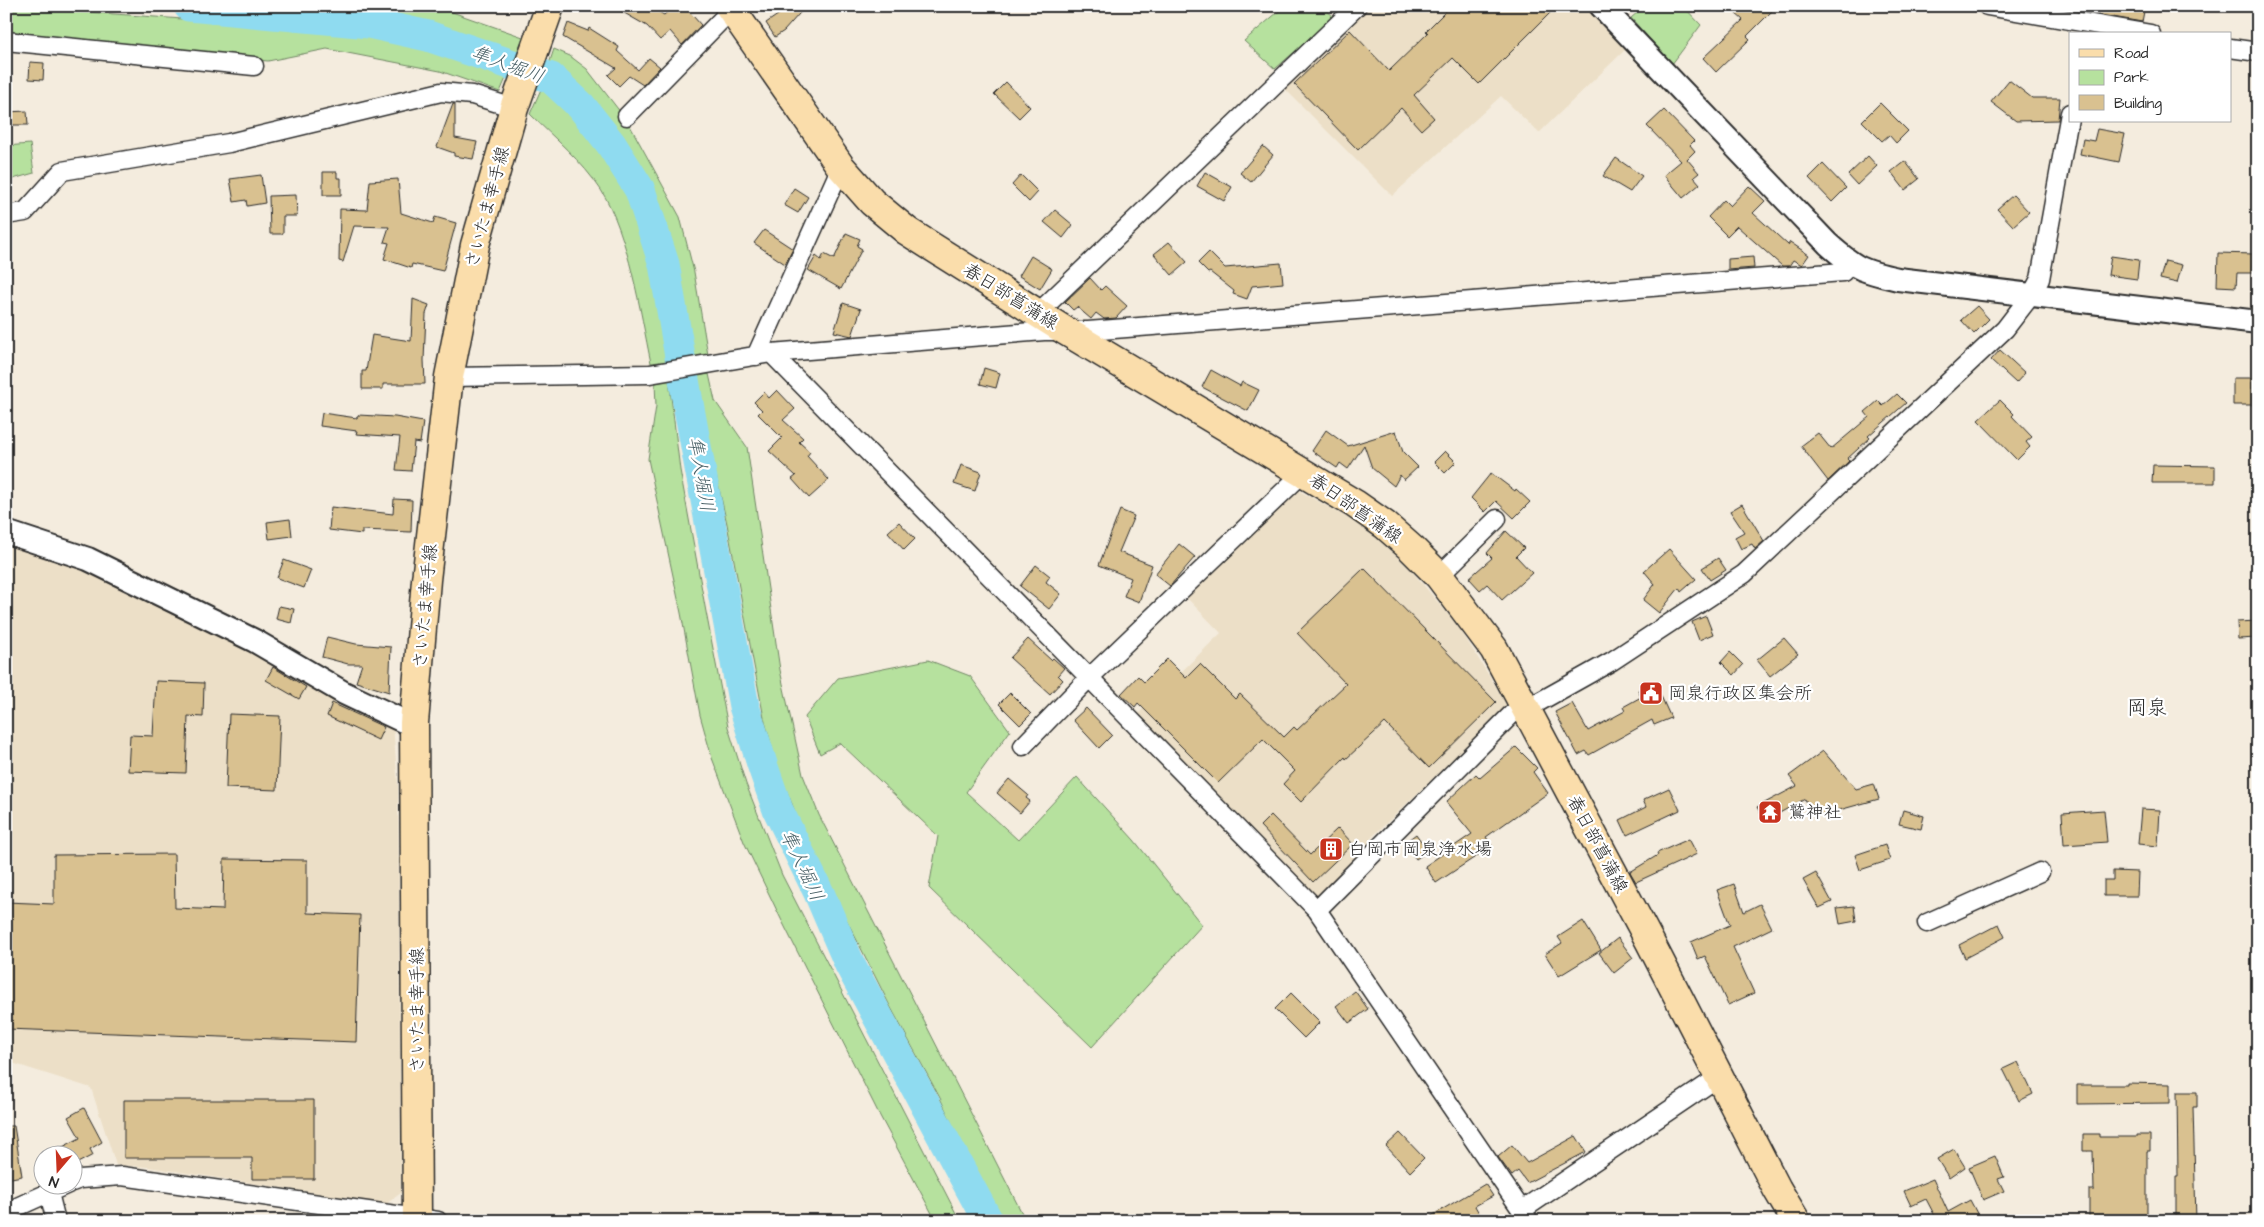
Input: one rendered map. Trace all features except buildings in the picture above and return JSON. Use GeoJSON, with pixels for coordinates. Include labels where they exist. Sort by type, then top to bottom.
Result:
{"type":"FeatureCollection","features":[{"type":"Feature","properties":{"kind":"main road","name":"さいたま幸手線"},"geometry":{"type":"LineString","coordinates":[[424,1220],[414,722],[426,580],[449,377],[474,246],[514,108],[550,6]]}},
{"type":"Feature","properties":{"kind":"main road","name":"春日部菖蒲線"},"geometry":{"type":"LineString","coordinates":[[732,7],[841,167],[872,202],[907,231],[1064,330],[1304,472],[1385,525],[1412,548],[1439,576],[1494,649],[1720,1076],[1763,1162],[1796,1221]]}},
{"type":"Feature","properties":{"kind":"street"},"geometry":{"type":"LineString","coordinates":[[1038,314],[1357,6]]}},
{"type":"Feature","properties":{"kind":"street"},"geometry":{"type":"LineString","coordinates":[[1601,6],[1828,244],[1849,263],[1864,271],[1898,279],[2258,322]]}},
{"type":"Feature","properties":{"kind":"street"},"geometry":{"type":"LineString","coordinates":[[1987,6],[2088,21],[2141,32]]}},
{"type":"Feature","properties":{"kind":"street"},"geometry":{"type":"LineString","coordinates":[[627,116],[732,7]]}},
{"type":"Feature","properties":{"kind":"street"},"geometry":{"type":"LineString","coordinates":[[6,41],[254,66]]}},
{"type":"Feature","properties":{"kind":"street"},"geometry":{"type":"LineString","coordinates":[[2232,48],[2258,52]]}},
{"type":"Feature","properties":{"kind":"street"},"geometry":{"type":"LineString","coordinates":[[6,215],[25,212],[62,171],[229,142],[441,92],[472,94],[514,108]]}},
{"type":"Feature","properties":{"kind":"street"},"geometry":{"type":"LineString","coordinates":[[1317,910],[1513,713],[1525,706],[1537,703],[1612,661],[1744,574],[2005,329],[2032,294],[2040,279],[2069,119]]}},
{"type":"Feature","properties":{"kind":"street"},"geometry":{"type":"LineString","coordinates":[[763,354],[841,167]]}},
{"type":"Feature","properties":{"kind":"street"},"geometry":{"type":"LineString","coordinates":[[449,377],[650,374],[763,354],[1064,330],[1088,331],[1157,326],[1843,272],[1849,263]]}},
{"type":"Feature","properties":{"kind":"street"},"geometry":{"type":"LineString","coordinates":[[763,354],[1089,678],[1317,910],[1525,1216],[1720,1076]]}},
{"type":"Feature","properties":{"kind":"street"},"geometry":{"type":"LineString","coordinates":[[1023,746],[1089,678],[1304,472]]}},
{"type":"Feature","properties":{"kind":"street"},"geometry":{"type":"LineString","coordinates":[[1439,576],[1497,519]]}},
{"type":"Feature","properties":{"kind":"street"},"geometry":{"type":"LineString","coordinates":[[6,532],[88,559],[255,641],[344,693],[403,721],[414,722]]}},
{"type":"Feature","properties":{"kind":"street"},"geometry":{"type":"LineString","coordinates":[[1927,923],[2040,872]]}},
{"type":"Feature","properties":{"kind":"street"},"geometry":{"type":"LineString","coordinates":[[82,1179],[122,1176],[424,1220]]}},
{"type":"Feature","properties":{"kind":"street"},"geometry":{"type":"LineString","coordinates":[[6,1212],[47,1194]]}},
{"type":"Feature","properties":{"kind":"street"},"geometry":{"type":"LineString","coordinates":[[49,1194],[56,1221]]}},
{"type":"Feature","properties":{"kind":"shaded area"},"geometry":{"type":"Polygon","coordinates":[[[1365,6],[1587,6],[1627,48],[1539,133],[1501,96],[1392,196],[1281,85],[1365,6]]]}},
{"type":"Feature","properties":{"kind":"shaded area"},"geometry":{"type":"Polygon","coordinates":[[[1296,489],[1348,518],[1379,539],[1410,569],[1458,626],[1508,706],[1372,837],[1368,849],[1319,895],[1310,895],[1137,715],[1221,633],[1184,595],[1296,489]]]}},
{"type":"Feature","properties":{"kind":"shaded area"},"geometry":{"type":"Polygon","coordinates":[[[6,542],[39,550],[121,584],[393,725],[398,786],[401,1193],[386,1204],[148,1167],[116,1165],[91,1088],[6,1061],[6,542]]]}},
{"type":"Feature","properties":{"kind":"green space"},"geometry":{"type":"Polygon","coordinates":[[[6,6],[345,31],[412,45],[507,76],[500,92],[440,71],[327,49],[268,61],[6,36],[6,6]]]}},
{"type":"Feature","properties":{"kind":"green space"},"geometry":{"type":"Polygon","coordinates":[[[312,6],[435,6],[523,37],[516,55],[441,26],[363,9],[312,6]]]}},
{"type":"Feature","properties":{"kind":"green space"},"geometry":{"type":"Polygon","coordinates":[[[1285,6],[1322,6],[1334,17],[1275,69],[1244,41],[1285,6]]]}},
{"type":"Feature","properties":{"kind":"green space"},"geometry":{"type":"Polygon","coordinates":[[[1645,6],[1683,6],[1701,25],[1672,64],[1631,18],[1645,6]]]}},
{"type":"Feature","properties":{"kind":"green space"},"geometry":{"type":"Polygon","coordinates":[[[554,49],[570,56],[587,69],[628,122],[680,217],[694,272],[708,355],[692,359],[669,251],[650,197],[619,140],[575,86],[548,67],[554,49]]]}},
{"type":"Feature","properties":{"kind":"green space"},"geometry":{"type":"Polygon","coordinates":[[[542,87],[556,94],[580,118],[632,195],[647,238],[661,296],[664,324],[662,337],[668,361],[651,363],[638,297],[626,251],[611,208],[601,190],[577,160],[530,114],[542,87]]]}},
{"type":"Feature","properties":{"kind":"green space"},"geometry":{"type":"Polygon","coordinates":[[[30,144],[34,173],[6,181],[6,146],[30,144]]]}},
{"type":"Feature","properties":{"kind":"green space"},"geometry":{"type":"Polygon","coordinates":[[[709,374],[715,401],[747,447],[780,670],[803,775],[819,815],[1026,1221],[1002,1221],[978,1179],[940,1098],[890,1006],[806,839],[778,769],[764,718],[727,524],[694,377],[709,374]]]}},
{"type":"Feature","properties":{"kind":"green space"},"geometry":{"type":"Polygon","coordinates":[[[669,380],[680,470],[706,612],[728,727],[746,784],[782,875],[960,1221],[936,1221],[880,1116],[781,919],[744,842],[712,758],[700,715],[681,613],[648,459],[656,406],[655,383],[669,380]]]}},
{"type":"Feature","properties":{"kind":"green space"},"geometry":{"type":"Polygon","coordinates":[[[928,660],[970,676],[1010,731],[966,792],[1018,840],[1077,777],[1134,840],[1202,925],[1092,1047],[929,888],[938,836],[840,743],[820,754],[805,717],[838,678],[928,660]]]}},
{"type":"Feature","properties":{"kind":"waterway","name":"隼人堀川"},"geometry":{"type":"LineString","coordinates":[[189,6],[369,23],[428,36],[551,78],[581,106],[611,144],[640,190],[664,264],[744,706],[778,810],[819,893],[850,965],[988,1221]]}},
{"type":"Feature","properties":{"kind":"place","name":"岡泉行政区集会所"},"geometry":{"type":"Point","coordinates":[1651,693]}},
{"type":"Feature","properties":{"kind":"place","name":"鷲神社"},"geometry":{"type":"Point","coordinates":[1770,812]}},
{"type":"Feature","properties":{"kind":"place","name":"白岡市岡泉浄水場"},"geometry":{"type":"Point","coordinates":[1331,849]}},
{"type":"Feature","properties":{"kind":"district","name":"岡泉"},"geometry":{"type":"Point","coordinates":[2147,707]}}]}
